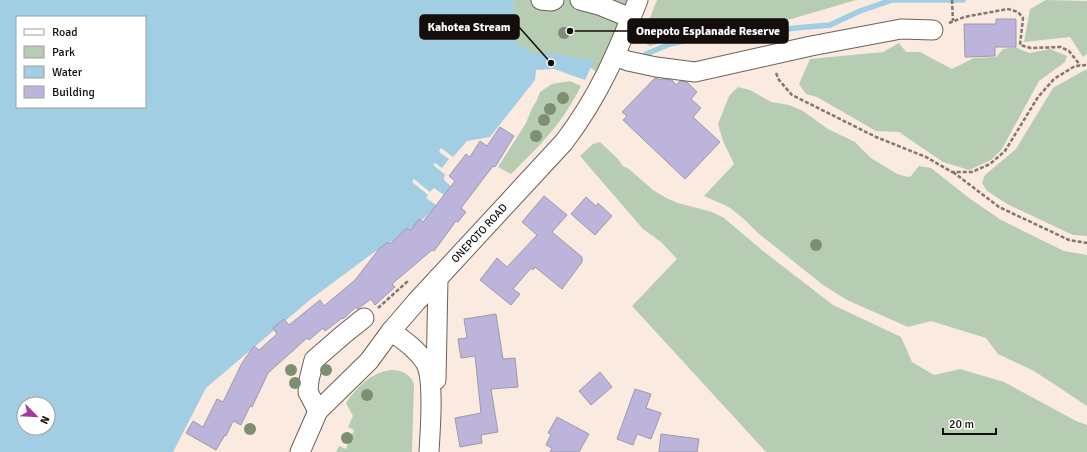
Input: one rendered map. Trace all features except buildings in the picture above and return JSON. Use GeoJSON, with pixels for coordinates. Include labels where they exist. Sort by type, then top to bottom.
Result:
{"type":"FeatureCollection","features":[{"type":"Feature","properties":{"kind":"street"},"geometry":{"type":"LineString","coordinates":[[541,0],[554,0]]}},
{"type":"Feature","properties":{"kind":"street"},"geometry":{"type":"LineString","coordinates":[[580,0],[599,5],[631,18]]}},
{"type":"Feature","properties":{"kind":"street","name":"ONEPOTO ROAD"},"geometry":{"type":"LineString","coordinates":[[300,452],[318,411],[369,361],[391,331],[438,278],[564,142],[589,106],[605,78],[616,56],[638,0]]}},
{"type":"Feature","properties":{"kind":"street"},"geometry":{"type":"LineString","coordinates":[[616,56],[628,61],[656,67],[695,72],[901,29],[933,30]]}},
{"type":"Feature","properties":{"kind":"street"},"geometry":{"type":"LineString","coordinates":[[431,401],[436,387],[438,278]]}},
{"type":"Feature","properties":{"kind":"street"},"geometry":{"type":"LineString","coordinates":[[318,411],[308,392],[309,380],[314,360],[364,318]]}},
{"type":"Feature","properties":{"kind":"street"},"geometry":{"type":"LineString","coordinates":[[391,331],[413,347],[426,363],[429,372],[431,401],[429,452]]}},
{"type":"Feature","properties":{"kind":"path"},"geometry":{"type":"LineString","coordinates":[[952,0],[953,21]]}},
{"type":"Feature","properties":{"kind":"path"},"geometry":{"type":"LineString","coordinates":[[933,30],[964,17],[1008,9],[1018,12],[1023,18],[1020,45],[1031,48],[1061,47],[1069,51],[1080,65]]}},
{"type":"Feature","properties":{"kind":"path"},"geometry":{"type":"LineString","coordinates":[[768,56],[779,80],[792,95],[876,137],[926,157],[952,172],[999,207],[1069,240],[1087,243]]}},
{"type":"Feature","properties":{"kind":"path"},"geometry":{"type":"LineString","coordinates":[[952,172],[972,172],[990,164],[1005,151],[1038,97],[1054,79],[1075,66],[1087,65]]}},
{"type":"Feature","properties":{"kind":"path"},"geometry":{"type":"LineString","coordinates":[[364,318],[382,305],[413,276]]}},
{"type":"Feature","properties":{"kind":"green space"},"geometry":{"type":"Polygon","coordinates":[[[513,0],[638,0],[605,78],[591,68],[536,56],[515,43],[513,0]]]}},
{"type":"Feature","properties":{"kind":"green space"},"geometry":{"type":"Polygon","coordinates":[[[657,0],[856,0],[788,20],[706,25],[671,33],[660,43],[650,46],[641,41],[657,0]]]}},
{"type":"Feature","properties":{"kind":"green space"},"geometry":{"type":"Polygon","coordinates":[[[1046,0],[1087,1],[1087,54],[1083,57],[1070,37],[1024,42],[1030,9],[1046,0]]]}},
{"type":"Feature","properties":{"kind":"green space"},"geometry":{"type":"Polygon","coordinates":[[[899,43],[906,52],[920,52],[952,69],[974,58],[996,57],[1003,49],[1015,47],[1029,53],[1050,49],[1067,56],[1065,62],[1039,81],[1002,149],[991,160],[969,170],[943,162],[899,132],[876,131],[817,97],[806,94],[799,84],[810,59],[883,52],[899,43]]]}},
{"type":"Feature","properties":{"kind":"green space"},"geometry":{"type":"Polygon","coordinates":[[[1087,70],[1087,236],[1073,235],[1007,204],[987,191],[982,183],[985,175],[1016,149],[1053,88],[1087,70]]]}},
{"type":"Feature","properties":{"kind":"green space"},"geometry":{"type":"Polygon","coordinates":[[[570,81],[581,86],[566,112],[552,131],[511,174],[498,167],[526,123],[540,92],[552,84],[570,81]]]}},
{"type":"Feature","properties":{"kind":"green space"},"geometry":{"type":"Polygon","coordinates":[[[738,87],[750,90],[771,102],[789,105],[803,111],[828,129],[855,142],[871,158],[897,174],[908,177],[911,176],[919,166],[931,168],[969,198],[1001,220],[1064,251],[1087,255],[1087,406],[1034,371],[998,354],[986,338],[931,321],[908,327],[847,300],[823,285],[758,233],[729,207],[704,196],[734,164],[723,141],[718,124],[729,96],[738,87]]]}},
{"type":"Feature","properties":{"kind":"green space"},"geometry":{"type":"Polygon","coordinates":[[[600,142],[618,159],[623,166],[629,169],[653,190],[678,203],[712,212],[724,218],[763,251],[833,305],[901,337],[912,362],[934,375],[960,369],[1004,382],[1076,421],[1087,425],[1087,452],[766,452],[632,306],[677,259],[661,242],[643,229],[580,156],[593,144],[600,142]]]}},
{"type":"Feature","properties":{"kind":"green space"},"geometry":{"type":"Polygon","coordinates":[[[391,370],[405,373],[414,384],[412,452],[336,452],[339,446],[346,449],[354,430],[348,427],[353,416],[346,403],[365,381],[377,374],[391,370]]]}},
{"type":"Feature","properties":{"kind":"water"},"geometry":{"type":"Polygon","coordinates":[[[0,0],[513,0],[516,43],[532,53],[588,58],[593,63],[585,80],[554,69],[536,70],[535,80],[490,137],[467,141],[446,166],[444,180],[455,190],[413,228],[373,253],[311,299],[206,388],[173,452],[0,452],[0,0]]]}},
{"type":"Feature","properties":{"kind":"pier"},"geometry":{"type":"Polygon","coordinates":[[[441,148],[453,157],[460,149],[462,151],[448,167],[447,176],[433,165],[435,163],[442,168],[449,159],[439,152],[441,148]]]}},
{"type":"Feature","properties":{"kind":"pier"},"geometry":{"type":"Polygon","coordinates":[[[414,179],[430,192],[434,188],[444,195],[436,205],[426,198],[428,195],[412,182],[414,179]]]}},
{"type":"Feature","properties":{"kind":"waterway"},"geometry":{"type":"LineString","coordinates":[[646,54],[670,44],[702,37],[728,38],[795,28],[830,25],[860,11],[892,0],[963,0]]}},
{"type":"Feature","properties":{"kind":"place","name":"Onepoto Esplanade Reserve"},"geometry":{"type":"Point","coordinates":[570,31]}},
{"type":"Feature","properties":{"kind":"place","name":"Kahotea Stream"},"geometry":{"type":"Point","coordinates":[551,63]}}]}
